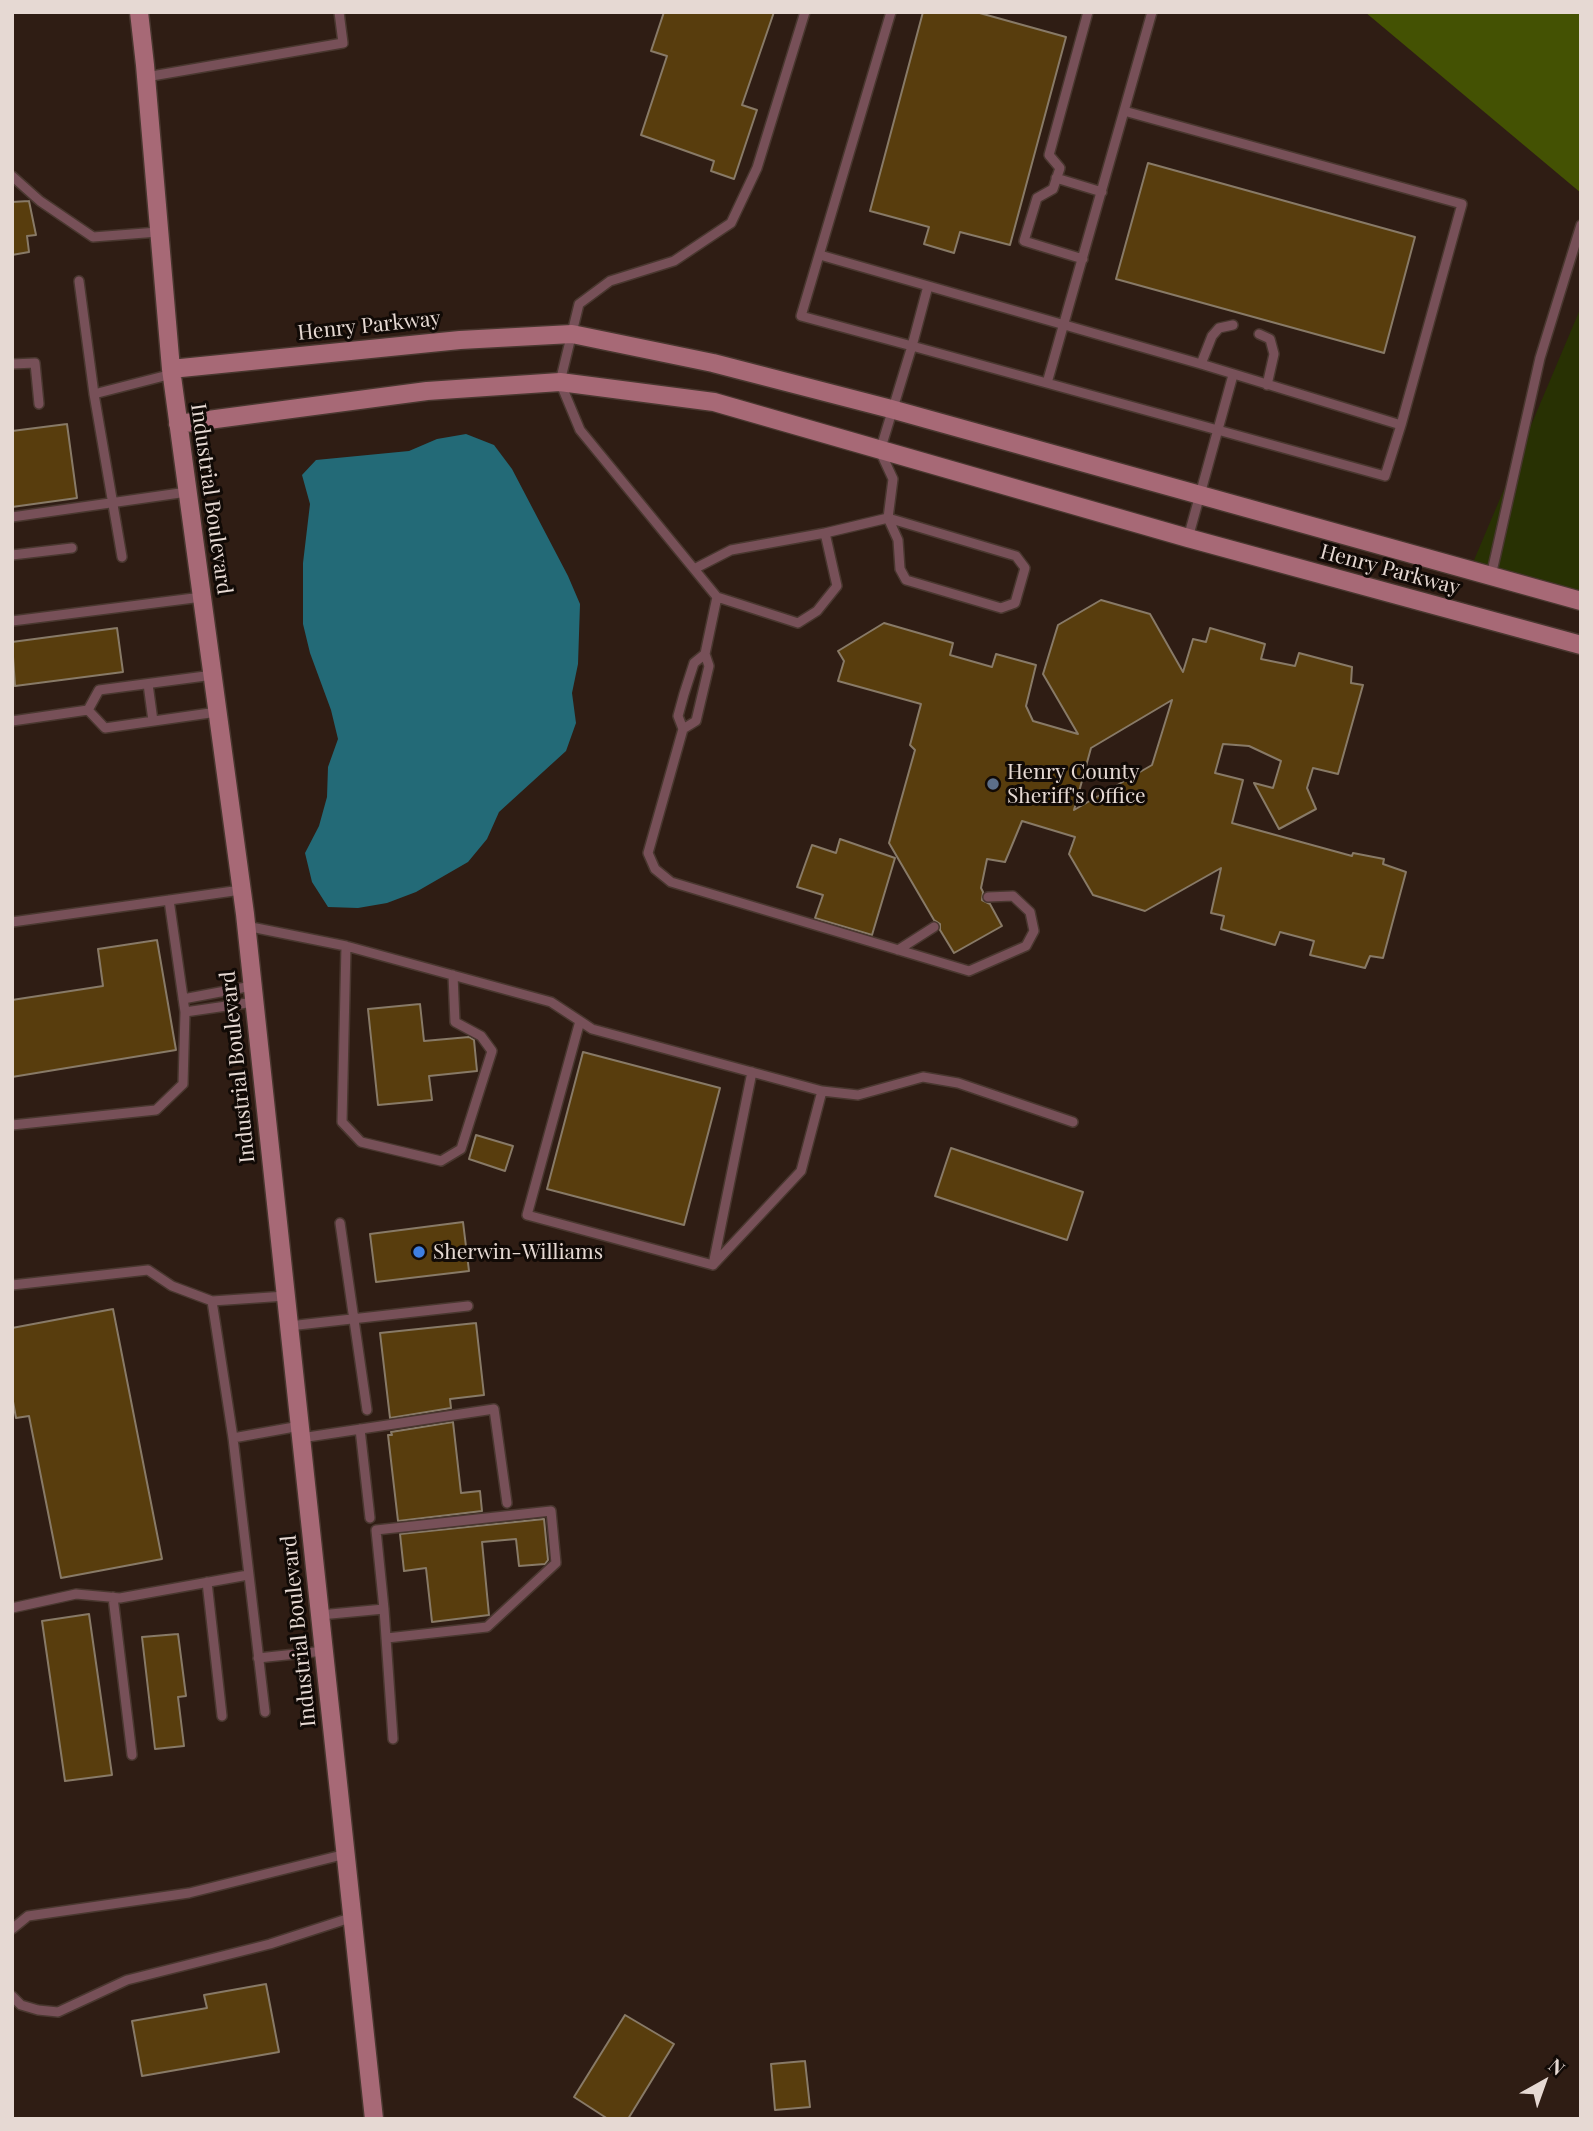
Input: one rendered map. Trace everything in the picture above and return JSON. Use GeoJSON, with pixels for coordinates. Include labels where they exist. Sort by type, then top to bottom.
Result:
{"type":"FeatureCollection","features":[{"type":"Feature","properties":{"kind":"street","name":"Industrial Boulevard"},"geometry":{"type":"LineString","coordinates":[[139,12],[171,372],[242,890],[374,2119]]}},
{"type":"Feature","properties":{"kind":"street","name":"Henry Parkway"},"geometry":{"type":"LineString","coordinates":[[171,372],[460,340],[572,334],[713,363],[891,409],[1581,601]]}},
{"type":"Feature","properties":{"kind":"street","name":"Henry Parkway"},"geometry":{"type":"LineString","coordinates":[[178,424],[426,391],[560,382],[714,402],[1188,538],[1581,645]]}},
{"type":"Feature","properties":{"kind":"lane"},"geometry":{"type":"LineString","coordinates":[[146,77],[344,43],[339,12]]}},
{"type":"Feature","properties":{"kind":"lane"},"geometry":{"type":"LineString","coordinates":[[805,12],[757,168],[731,223],[674,261],[610,281],[579,304],[560,382],[580,430],[717,597],[798,623],[817,611],[837,586],[825,533]]}},
{"type":"Feature","properties":{"kind":"lane"},"geometry":{"type":"LineString","coordinates":[[891,12],[801,316],[1385,476],[1462,204],[1124,111]]}},
{"type":"Feature","properties":{"kind":"lane"},"geometry":{"type":"LineString","coordinates":[[1083,259],[1024,241],[1037,198],[1053,189],[1060,168],[1049,155],[1088,12]]}},
{"type":"Feature","properties":{"kind":"lane"},"geometry":{"type":"LineString","coordinates":[[1047,383],[1152,12]]}},
{"type":"Feature","properties":{"kind":"lane"},"geometry":{"type":"LineString","coordinates":[[12,176],[40,201],[93,237],[158,232]]}},
{"type":"Feature","properties":{"kind":"lane"},"geometry":{"type":"LineString","coordinates":[[1056,178],[1101,192]]}},
{"type":"Feature","properties":{"kind":"lane"},"geometry":{"type":"LineString","coordinates":[[1491,576],[1540,358],[1581,225]]}},
{"type":"Feature","properties":{"kind":"lane"},"geometry":{"type":"LineString","coordinates":[[820,255],[1201,364],[1401,425]]}},
{"type":"Feature","properties":{"kind":"lane"},"geometry":{"type":"LineString","coordinates":[[79,281],[94,394],[122,557]]}},
{"type":"Feature","properties":{"kind":"lane"},"geometry":{"type":"LineString","coordinates":[[694,569],[730,550],[825,533],[888,517],[1016,556],[1025,568],[1015,603],[1001,608],[906,580],[900,569],[898,540],[888,517],[893,479],[880,451],[928,286]]}},
{"type":"Feature","properties":{"kind":"lane"},"geometry":{"type":"LineString","coordinates":[[1201,364],[1212,336],[1219,328],[1234,326]]}},
{"type":"Feature","properties":{"kind":"lane"},"geometry":{"type":"LineString","coordinates":[[1259,334],[1270,339],[1274,354],[1268,385]]}},
{"type":"Feature","properties":{"kind":"lane"},"geometry":{"type":"LineString","coordinates":[[12,364],[35,363],[39,404]]}},
{"type":"Feature","properties":{"kind":"lane"},"geometry":{"type":"LineString","coordinates":[[94,394],[171,372]]}},
{"type":"Feature","properties":{"kind":"lane"},"geometry":{"type":"LineString","coordinates":[[1188,538],[1233,375]]}},
{"type":"Feature","properties":{"kind":"lane"},"geometry":{"type":"LineString","coordinates":[[12,517],[187,492]]}},
{"type":"Feature","properties":{"kind":"lane"},"geometry":{"type":"LineString","coordinates":[[12,555],[72,548]]}},
{"type":"Feature","properties":{"kind":"lane"},"geometry":{"type":"LineString","coordinates":[[12,621],[202,597]]}},
{"type":"Feature","properties":{"kind":"lane"},"geometry":{"type":"LineString","coordinates":[[683,729],[696,721],[709,666],[705,654],[717,597]]}},
{"type":"Feature","properties":{"kind":"lane"},"geometry":{"type":"LineString","coordinates":[[705,654],[694,663],[678,716],[683,729],[648,853],[655,869],[671,882],[969,971],[1027,946],[1034,931],[1030,912],[1013,896],[988,897]]}},
{"type":"Feature","properties":{"kind":"lane"},"geometry":{"type":"LineString","coordinates":[[88,710],[99,691],[212,675]]}},
{"type":"Feature","properties":{"kind":"lane"},"geometry":{"type":"LineString","coordinates":[[148,684],[153,721]]}},
{"type":"Feature","properties":{"kind":"lane"},"geometry":{"type":"LineString","coordinates":[[88,710],[105,728],[218,712]]}},
{"type":"Feature","properties":{"kind":"lane"},"geometry":{"type":"LineString","coordinates":[[12,721],[88,710]]}},
{"type":"Feature","properties":{"kind":"lane"},"geometry":{"type":"LineString","coordinates":[[12,922],[242,890]]}},
{"type":"Feature","properties":{"kind":"lane"},"geometry":{"type":"LineString","coordinates":[[12,1125],[156,1110],[183,1084],[185,1012],[169,900]]}},
{"type":"Feature","properties":{"kind":"lane"},"geometry":{"type":"LineString","coordinates":[[246,926],[346,946],[551,1002],[592,1030],[822,1091],[858,1095],[923,1077],[958,1083],[1073,1122]]}},
{"type":"Feature","properties":{"kind":"lane"},"geometry":{"type":"LineString","coordinates":[[898,950],[934,927]]}},
{"type":"Feature","properties":{"kind":"lane"},"geometry":{"type":"LineString","coordinates":[[346,946],[342,1122],[361,1142],[441,1161],[461,1149],[492,1051],[481,1036],[455,1021],[453,975]]}},
{"type":"Feature","properties":{"kind":"lane"},"geometry":{"type":"LineString","coordinates":[[183,999],[253,994]]}},
{"type":"Feature","properties":{"kind":"lane"},"geometry":{"type":"LineString","coordinates":[[185,1012],[253,994]]}},
{"type":"Feature","properties":{"kind":"lane"},"geometry":{"type":"LineString","coordinates":[[580,1021],[527,1215],[713,1265]]}},
{"type":"Feature","properties":{"kind":"lane"},"geometry":{"type":"LineString","coordinates":[[713,1265],[752,1072]]}},
{"type":"Feature","properties":{"kind":"lane"},"geometry":{"type":"LineString","coordinates":[[713,1265],[802,1171],[822,1091]]}},
{"type":"Feature","properties":{"kind":"lane"},"geometry":{"type":"LineString","coordinates":[[340,1223],[367,1410]]}},
{"type":"Feature","properties":{"kind":"lane"},"geometry":{"type":"LineString","coordinates":[[12,1284],[148,1270],[172,1286],[212,1301],[286,1296]]}},
{"type":"Feature","properties":{"kind":"lane"},"geometry":{"type":"LineString","coordinates":[[212,1301],[233,1438],[265,1712]]}},
{"type":"Feature","properties":{"kind":"lane"},"geometry":{"type":"LineString","coordinates":[[289,1326],[468,1306]]}},
{"type":"Feature","properties":{"kind":"lane"},"geometry":{"type":"LineString","coordinates":[[233,1438],[360,1429],[494,1409],[507,1503]]}},
{"type":"Feature","properties":{"kind":"lane"},"geometry":{"type":"LineString","coordinates":[[360,1429],[370,1518]]}},
{"type":"Feature","properties":{"kind":"lane"},"geometry":{"type":"LineString","coordinates":[[387,1638],[487,1627],[556,1563],[551,1511],[376,1530],[387,1638],[393,1740]]}},
{"type":"Feature","properties":{"kind":"lane"},"geometry":{"type":"LineString","coordinates":[[12,1608],[76,1594],[120,1598],[248,1575]]}},
{"type":"Feature","properties":{"kind":"lane"},"geometry":{"type":"LineString","coordinates":[[207,1582],[222,1716]]}},
{"type":"Feature","properties":{"kind":"lane"},"geometry":{"type":"LineString","coordinates":[[113,1598],[132,1755]]}},
{"type":"Feature","properties":{"kind":"lane"},"geometry":{"type":"LineString","coordinates":[[320,1615],[384,1609]]}},
{"type":"Feature","properties":{"kind":"lane"},"geometry":{"type":"LineString","coordinates":[[258,1658],[324,1651]]}},
{"type":"Feature","properties":{"kind":"lane"},"geometry":{"type":"LineString","coordinates":[[12,1929],[28,1916],[189,1893],[346,1854]]}},
{"type":"Feature","properties":{"kind":"lane"},"geometry":{"type":"LineString","coordinates":[[12,1996],[21,2005],[58,2012],[127,1980],[270,1944],[352,1917]]}},
{"type":"Feature","properties":{"kind":"green space"},"geometry":{"type":"Polygon","coordinates":[[[1365,12],[1581,12],[1581,193],[1365,12]]]}},
{"type":"Feature","properties":{"kind":"green space"},"geometry":{"type":"Polygon","coordinates":[[[1581,307],[1581,605],[1469,572],[1581,307]]]}},
{"type":"Feature","properties":{"kind":"water"},"geometry":{"type":"Polygon","coordinates":[[[466,434],[494,445],[512,469],[580,604],[578,664],[572,693],[576,723],[566,751],[499,812],[487,839],[468,862],[416,892],[387,903],[358,908],[328,907],[312,882],[305,853],[319,826],[327,797],[328,767],[338,739],[303,624],[303,563],[310,504],[302,475],[316,460],[409,451],[437,439],[466,434]]]}},
{"type":"Feature","properties":{"kind":"building"},"geometry":{"type":"Polygon","coordinates":[[[664,12],[774,12],[742,105],[757,110],[734,179],[711,171],[714,161],[641,135],[667,56],[651,51],[664,12]]]}},
{"type":"Feature","properties":{"kind":"building"},"geometry":{"type":"Polygon","coordinates":[[[923,12],[976,12],[1066,37],[1010,245],[960,232],[954,253],[924,244],[929,227],[870,211],[923,12]]]}},
{"type":"Feature","properties":{"kind":"building"},"geometry":{"type":"Polygon","coordinates":[[[1148,163],[1415,237],[1384,353],[1116,279],[1148,163]]]}},
{"type":"Feature","properties":{"kind":"building"},"geometry":{"type":"Polygon","coordinates":[[[29,201],[36,235],[27,236],[29,252],[12,255],[12,202],[29,201]]]}},
{"type":"Feature","properties":{"kind":"building"},"geometry":{"type":"Polygon","coordinates":[[[67,424],[77,498],[12,507],[12,431],[67,424]]]}},
{"type":"Feature","properties":{"kind":"building","name":"Henry County Sheriff's Office"},"geometry":{"type":"Polygon","coordinates":[[[1101,600],[1150,614],[1183,672],[1193,639],[1206,642],[1210,628],[1265,644],[1261,659],[1295,666],[1299,653],[1352,667],[1351,683],[1363,685],[1338,774],[1313,768],[1307,788],[1316,809],[1279,829],[1254,783],[1273,788],[1281,761],[1249,746],[1223,744],[1215,773],[1243,780],[1232,823],[1352,856],[1353,853],[1384,859],[1383,864],[1406,872],[1383,958],[1370,956],[1365,968],[1310,955],[1314,941],[1280,932],[1275,945],[1221,929],[1224,916],[1211,913],[1221,868],[1145,911],[1093,895],[1069,854],[1075,837],[1022,821],[1005,862],[987,859],[981,888],[982,900],[990,904],[1002,926],[954,953],[940,930],[940,924],[934,920],[889,843],[915,750],[910,745],[921,704],[838,681],[844,661],[838,651],[884,623],[953,643],[950,655],[992,667],[996,654],[1036,665],[1026,706],[1033,721],[1078,734],[1043,674],[1058,625],[1101,600]],[[1172,700],[1091,748],[1074,810],[1152,765],[1172,700]]]}},
{"type":"Feature","properties":{"kind":"building"},"geometry":{"type":"Polygon","coordinates":[[[117,628],[123,672],[15,686],[12,642],[117,628]]]}},
{"type":"Feature","properties":{"kind":"building"},"geometry":{"type":"Polygon","coordinates":[[[840,839],[895,858],[872,935],[815,918],[823,895],[797,887],[812,845],[836,853],[840,839]]]}},
{"type":"Feature","properties":{"kind":"building"},"geometry":{"type":"Polygon","coordinates":[[[157,940],[176,1050],[12,1077],[12,1000],[103,986],[98,949],[157,940]]]}},
{"type":"Feature","properties":{"kind":"building"},"geometry":{"type":"Polygon","coordinates":[[[420,1004],[424,1041],[469,1037],[474,1040],[477,1071],[429,1076],[432,1100],[378,1105],[368,1009],[420,1004]]]}},
{"type":"Feature","properties":{"kind":"building"},"geometry":{"type":"Polygon","coordinates":[[[583,1052],[720,1088],[684,1225],[547,1189],[583,1052]]]}},
{"type":"Feature","properties":{"kind":"building"},"geometry":{"type":"Polygon","coordinates":[[[476,1135],[513,1146],[505,1171],[469,1159],[476,1135]]]}},
{"type":"Feature","properties":{"kind":"building"},"geometry":{"type":"Polygon","coordinates":[[[951,1148],[1083,1192],[1067,1240],[935,1196],[951,1148]]]}},
{"type":"Feature","properties":{"kind":"building","name":"Sherwin-Williams"},"geometry":{"type":"Polygon","coordinates":[[[463,1222],[469,1271],[376,1282],[370,1234],[463,1222]]]}},
{"type":"Feature","properties":{"kind":"building"},"geometry":{"type":"Polygon","coordinates":[[[113,1309],[162,1559],[61,1578],[29,1416],[16,1418],[12,1396],[12,1328],[113,1309]]]}},
{"type":"Feature","properties":{"kind":"building"},"geometry":{"type":"Polygon","coordinates":[[[476,1323],[484,1395],[450,1399],[451,1408],[390,1418],[380,1333],[476,1323]]]}},
{"type":"Feature","properties":{"kind":"building"},"geometry":{"type":"Polygon","coordinates":[[[453,1422],[461,1493],[480,1491],[482,1511],[398,1521],[388,1435],[392,1435],[391,1432],[453,1422]]]}},
{"type":"Feature","properties":{"kind":"building"},"geometry":{"type":"Polygon","coordinates":[[[544,1519],[548,1560],[545,1564],[519,1566],[516,1539],[482,1542],[489,1615],[432,1622],[426,1568],[404,1571],[400,1534],[544,1519]]]}},
{"type":"Feature","properties":{"kind":"building"},"geometry":{"type":"Polygon","coordinates":[[[89,1614],[112,1775],[65,1781],[42,1621],[89,1614]]]}},
{"type":"Feature","properties":{"kind":"building"},"geometry":{"type":"Polygon","coordinates":[[[178,1634],[186,1696],[178,1697],[184,1746],[155,1749],[142,1637],[178,1634]]]}},
{"type":"Feature","properties":{"kind":"building"},"geometry":{"type":"Polygon","coordinates":[[[266,1984],[279,2052],[142,2076],[132,2021],[207,2008],[204,1995],[266,1984]]]}},
{"type":"Feature","properties":{"kind":"building"},"geometry":{"type":"Polygon","coordinates":[[[625,2015],[674,2044],[628,2119],[608,2119],[574,2097],[625,2015]]]}},
{"type":"Feature","properties":{"kind":"building"},"geometry":{"type":"Polygon","coordinates":[[[805,2061],[810,2107],[775,2110],[771,2064],[805,2061]]]}},
{"type":"Feature","properties":{"kind":"place","name":"Henry County Sheriff's Office"},"geometry":{"type":"Point","coordinates":[993,784]}},
{"type":"Feature","properties":{"kind":"place","name":"Sherwin-Williams"},"geometry":{"type":"Point","coordinates":[419,1252]}}]}
